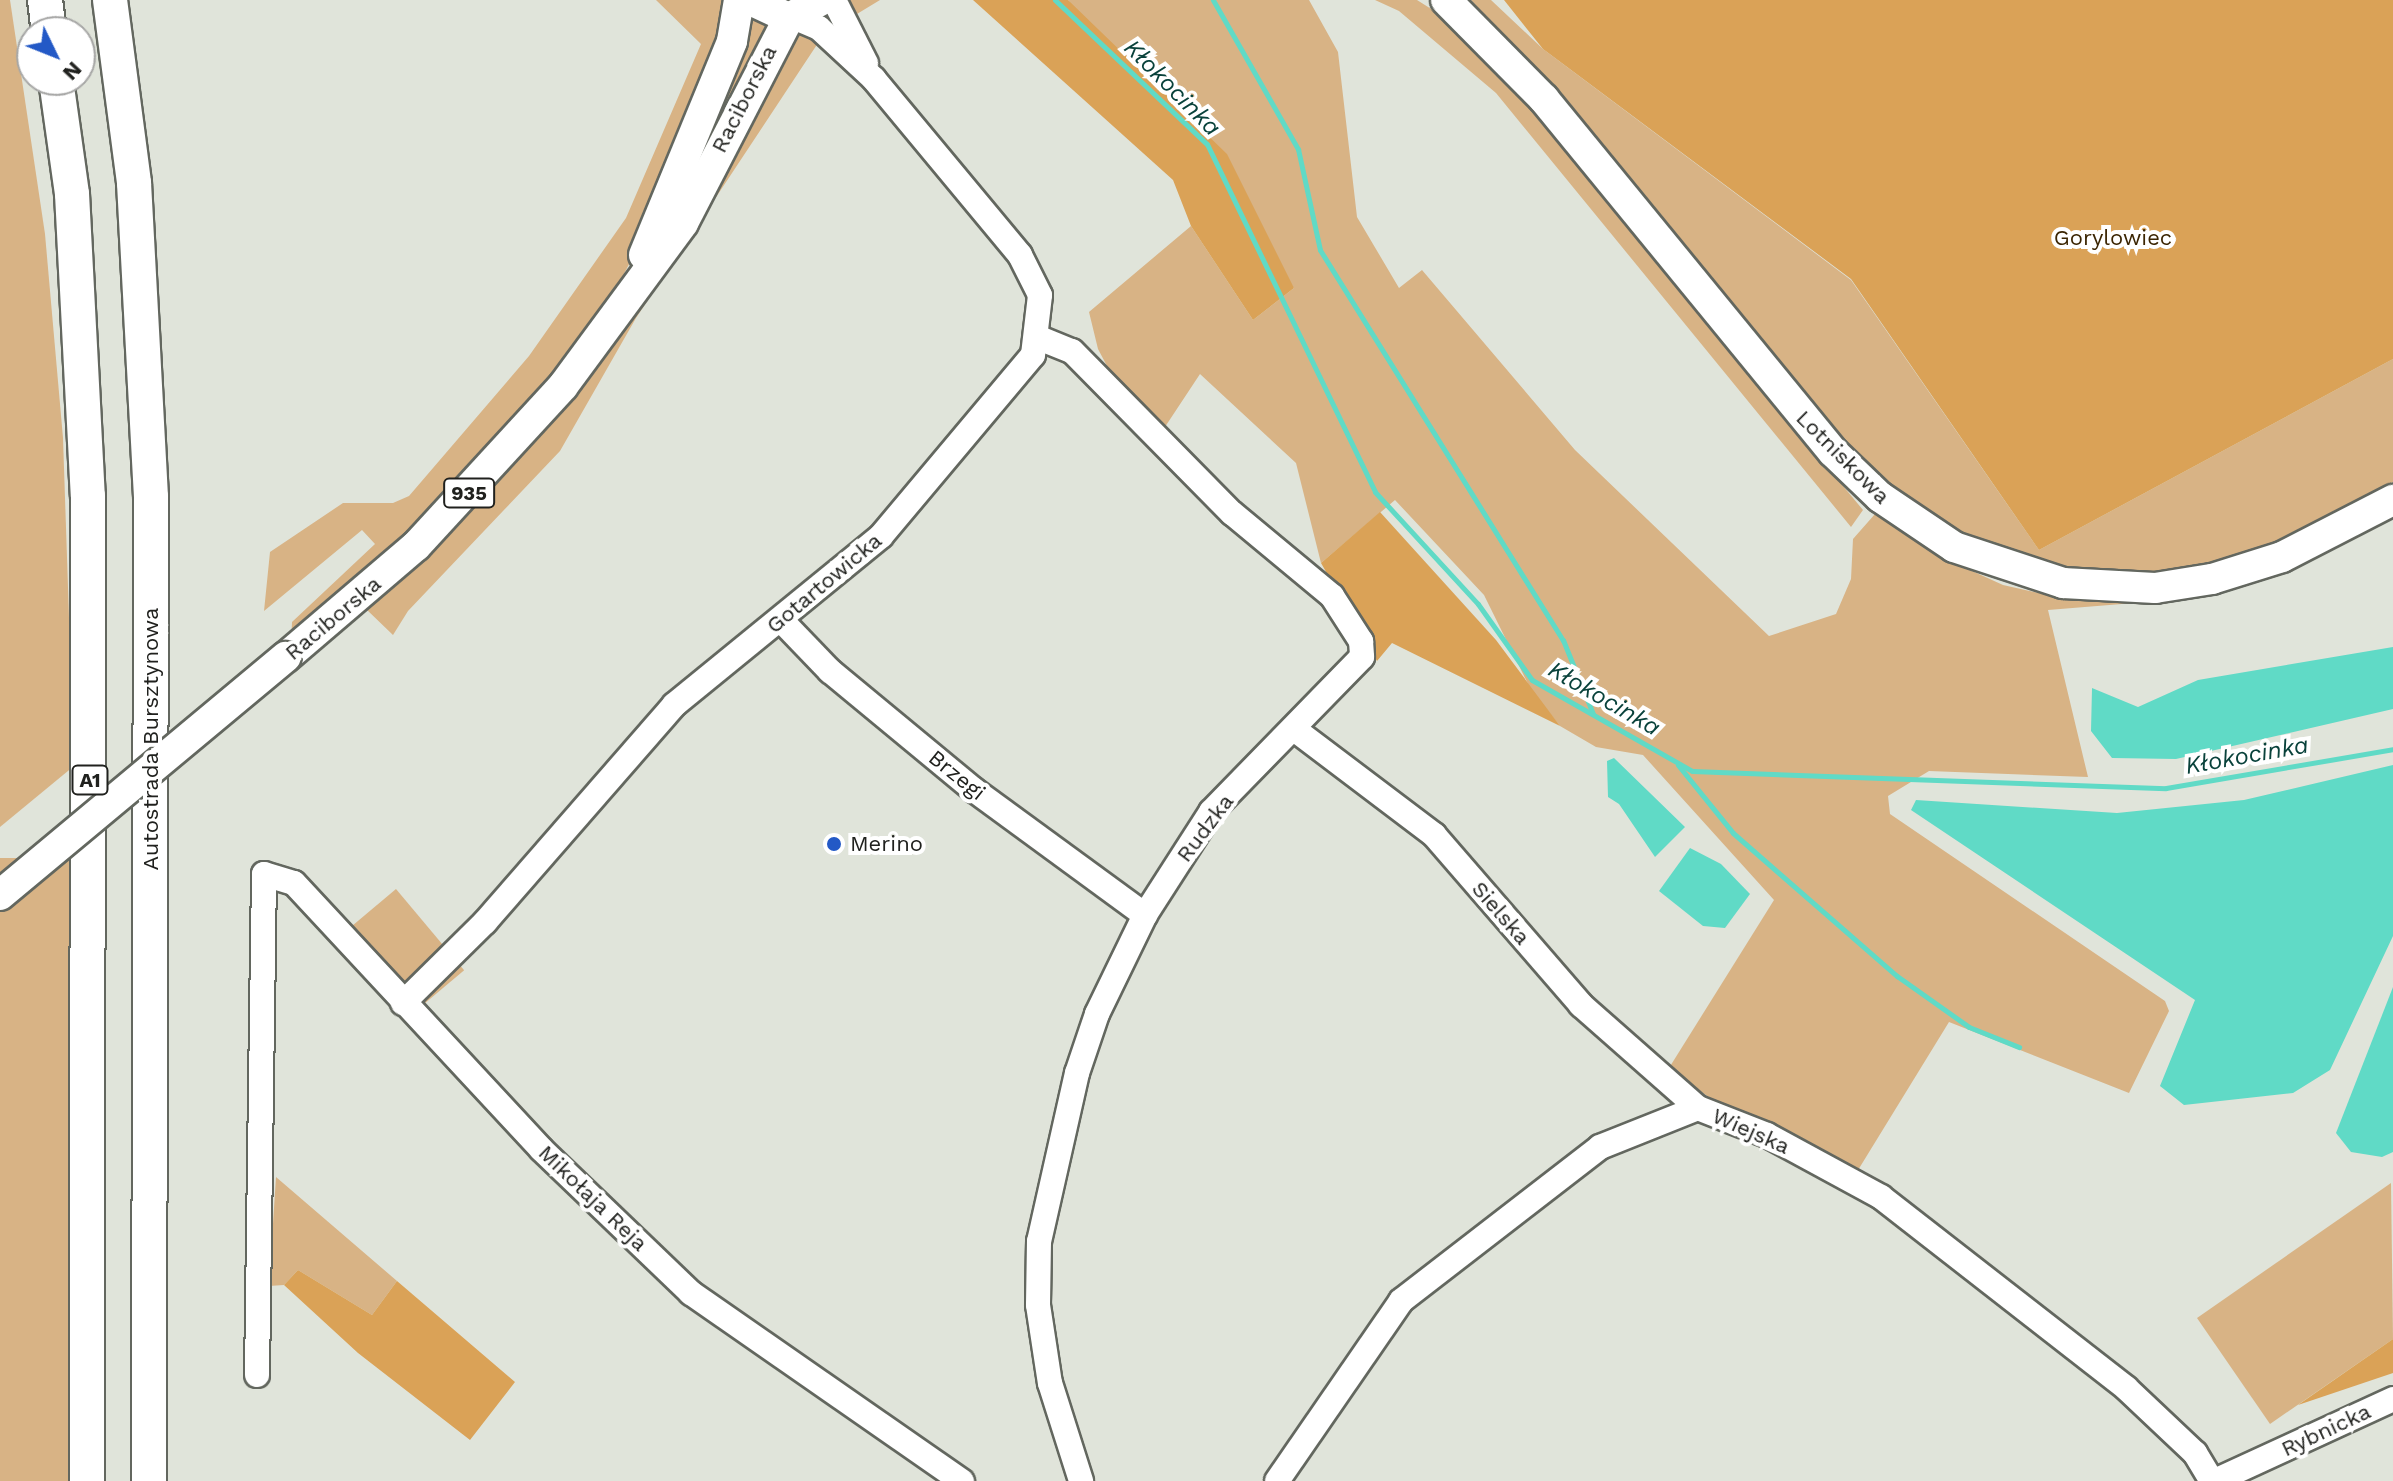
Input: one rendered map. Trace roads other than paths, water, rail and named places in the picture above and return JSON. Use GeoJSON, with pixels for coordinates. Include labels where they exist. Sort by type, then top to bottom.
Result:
{"type":"FeatureCollection","features":[{"type":"Feature","properties":{"kind":"highway","name":"Autostrada Bursztynowa"},"geometry":{"type":"LineString","coordinates":[[110,0],[134,183],[151,497],[149,1481]]}},
{"type":"Feature","properties":{"kind":"highway","name":"A1"},"geometry":{"type":"LineString","coordinates":[[58,96],[72,194],[88,496],[87,1481]]}},
{"type":"Feature","properties":{"kind":"main road","name":"Raciborska"},"geometry":{"type":"LineString","coordinates":[[623,301],[699,129],[735,32],[739,0]]}},
{"type":"Feature","properties":{"kind":"main road"},"geometry":{"type":"LineString","coordinates":[[750,0],[792,18]]}},
{"type":"Feature","properties":{"kind":"main road","name":"935"},"geometry":{"type":"LineString","coordinates":[[792,18],[822,0]]}},
{"type":"Feature","properties":{"kind":"main road","name":"Lotniskowa"},"geometry":{"type":"LineString","coordinates":[[1446,0],[1544,99],[1833,452],[1880,497],[1954,547],[2063,583],[2155,588],[2212,579],[2282,557],[2393,500]]}},
{"type":"Feature","properties":{"kind":"main road","name":"Raciborska"},"geometry":{"type":"LineString","coordinates":[[0,895],[394,567],[480,481],[563,386],[683,223],[792,18]]}},
{"type":"Feature","properties":{"kind":"street","name":"Gotartowicka"},"geometry":{"type":"LineString","coordinates":[[834,0],[874,79]]}},
{"type":"Feature","properties":{"kind":"street","name":"Gotartowicka"},"geometry":{"type":"LineString","coordinates":[[403,1003],[475,934],[656,723],[881,536],[1017,382],[1039,338],[1040,295],[1020,255],[874,79],[819,28],[792,18]]}},
{"type":"Feature","properties":{"kind":"street","name":"Rudzka"},"geometry":{"type":"LineString","coordinates":[[1039,338],[1072,351],[1188,470],[1346,613],[1361,641],[1359,665],[1211,812],[1145,915],[1104,994],[1077,1073],[1039,1241],[1038,1305],[1050,1383],[1081,1481]]}},
{"type":"Feature","properties":{"kind":"street","name":"Brzegi"},"geometry":{"type":"LineString","coordinates":[[781,620],[839,679],[974,790],[1145,915]]}},
{"type":"Feature","properties":{"kind":"street","name":"Sielska"},"geometry":{"type":"LineString","coordinates":[[1294,729],[1434,835],[1581,1005],[1698,1108]]}},
{"type":"Feature","properties":{"kind":"street","name":"Mikołaja Reja"},"geometry":{"type":"LineString","coordinates":[[257,1375],[264,874],[294,883],[542,1150],[691,1293],[962,1481]]}},
{"type":"Feature","properties":{"kind":"street","name":"Wiejska"},"geometry":{"type":"LineString","coordinates":[[1277,1481],[1401,1301],[1600,1147],[1698,1108],[1767,1135],[1881,1197],[2126,1388],[2219,1480]]}},
{"type":"Feature","properties":{"kind":"street","name":"Rybnicka"},"geometry":{"type":"LineString","coordinates":[[2219,1480],[2393,1399]]}},
{"type":"Feature","properties":{"kind":"water"},"geometry":{"type":"Polygon","coordinates":[[[2393,647],[2393,709],[2176,759],[2112,758],[2091,731],[2092,688],[2138,707],[2198,680],[2393,647]]]}},
{"type":"Feature","properties":{"kind":"water"},"geometry":{"type":"Polygon","coordinates":[[[1614,758],[1685,827],[1655,857],[1619,804],[1608,797],[1607,761],[1614,758]]]}},
{"type":"Feature","properties":{"kind":"water"},"geometry":{"type":"Polygon","coordinates":[[[2393,765],[2393,936],[2330,1070],[2293,1093],[2184,1105],[2160,1086],[2195,1000],[1911,810],[1916,800],[2117,813],[2244,800],[2393,765]]]}},
{"type":"Feature","properties":{"kind":"water"},"geometry":{"type":"Polygon","coordinates":[[[1690,848],[1721,864],[1750,894],[1725,928],[1703,926],[1659,891],[1690,848]]]}},
{"type":"Feature","properties":{"kind":"water"},"geometry":{"type":"Polygon","coordinates":[[[2393,987],[2393,1152],[2382,1157],[2351,1152],[2336,1133],[2393,987]]]}},
{"type":"Feature","properties":{"kind":"waterway","name":"Kłokocinka"},"geometry":{"type":"LineString","coordinates":[[1055,0],[1207,144],[1375,492],[1478,604],[1532,680],[1692,771],[2166,788],[2393,749]]}},
{"type":"Feature","properties":{"kind":"waterway"},"geometry":{"type":"LineString","coordinates":[[1213,0],[1298,149],[1320,250],[1563,640],[1593,714]]}},
{"type":"Feature","properties":{"kind":"waterway"},"geometry":{"type":"LineString","coordinates":[[1678,765],[1733,833],[1897,976],[1969,1027],[2019,1047]]}},
{"type":"Feature","properties":{"kind":"place","name":"Merino"},"geometry":{"type":"Point","coordinates":[834,844]}},
{"type":"Feature","properties":{"kind":"park label","name":"Gorylowiec"},"geometry":{"type":"Point","coordinates":[2113,238]}}]}
